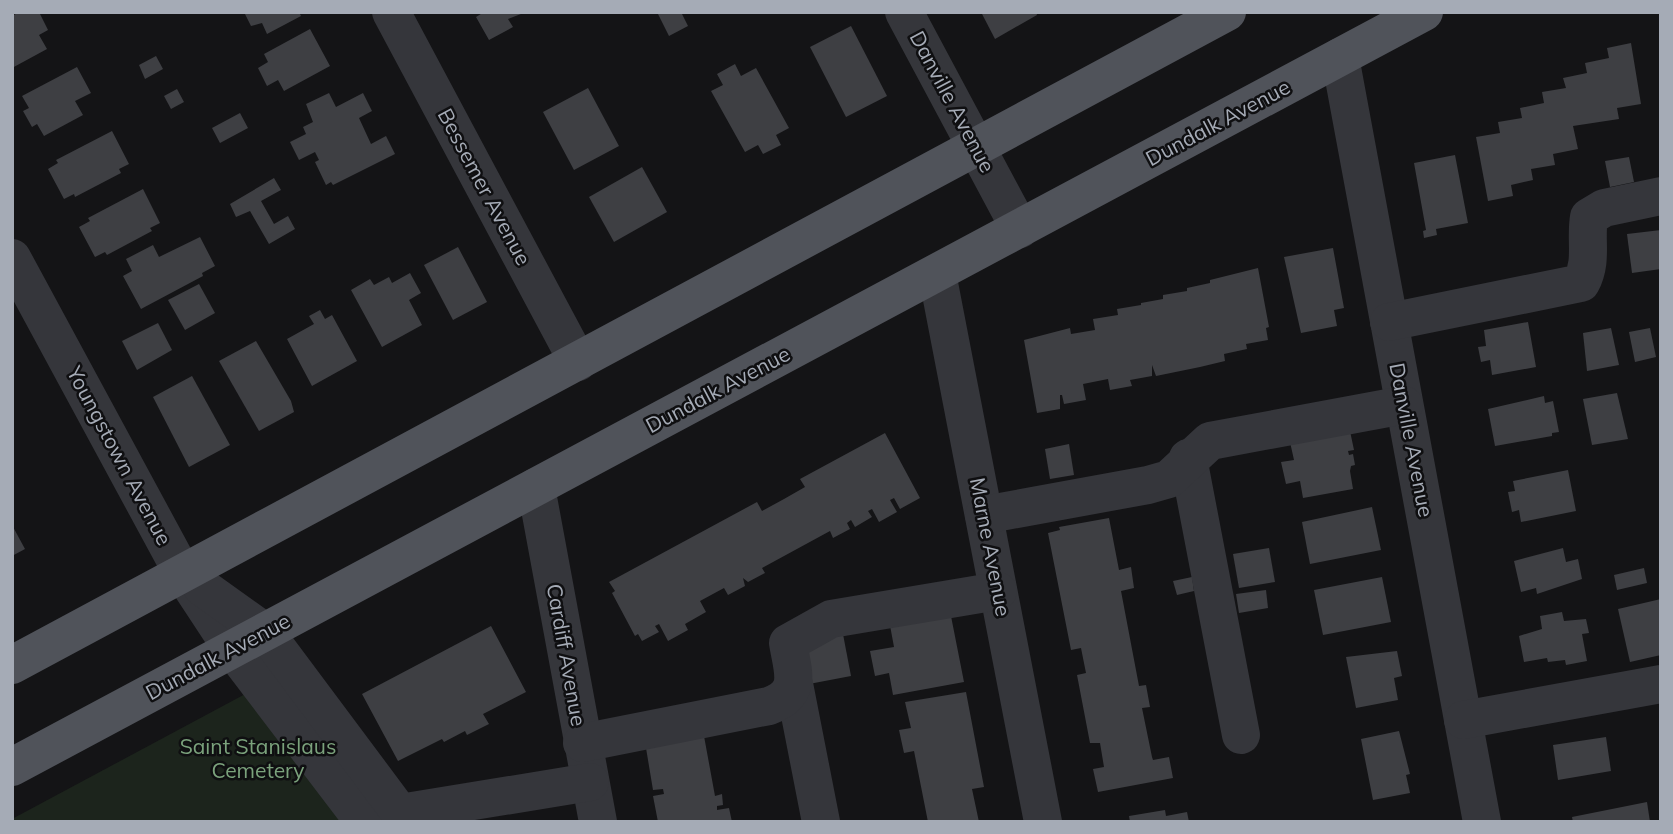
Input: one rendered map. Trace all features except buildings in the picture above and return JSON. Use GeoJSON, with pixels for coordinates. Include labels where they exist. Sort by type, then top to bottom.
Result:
{"type":"FeatureCollection","features":[{"type":"Feature","properties":{"kind":"main road"},"geometry":{"type":"LineString","coordinates":[[12,665],[1227,12]]}},
{"type":"Feature","properties":{"kind":"main road","name":"Dundalk Avenue"},"geometry":{"type":"LineString","coordinates":[[12,767],[1424,12]]}},
{"type":"Feature","properties":{"kind":"street","name":"Bessemer Avenue"},"geometry":{"type":"LineString","coordinates":[[391,12],[578,362]]}},
{"type":"Feature","properties":{"kind":"street","name":"Danville Avenue"},"geometry":{"type":"LineString","coordinates":[[904,12],[1020,229]]}},
{"type":"Feature","properties":{"kind":"street","name":"Danville Avenue"},"geometry":{"type":"LineString","coordinates":[[1340,57],[1482,822]]}},
{"type":"Feature","properties":{"kind":"street"},"geometry":{"type":"LineString","coordinates":[[1389,322],[1581,283],[1589,269],[1586,234],[1589,217],[1604,208],[1661,197]]}},
{"type":"Feature","properties":{"kind":"street","name":"Youngstown Avenue"},"geometry":{"type":"LineString","coordinates":[[12,258],[183,574],[249,641]]}},
{"type":"Feature","properties":{"kind":"street","name":"Marne Avenue"},"geometry":{"type":"LineString","coordinates":[[937,273],[1043,822]]}},
{"type":"Feature","properties":{"kind":"street"},"geometry":{"type":"LineString","coordinates":[[984,515],[1148,485],[1169,478],[1188,458],[1210,441],[1404,405]]}},
{"type":"Feature","properties":{"kind":"street"},"geometry":{"type":"LineString","coordinates":[[1188,458],[1241,735]]}},
{"type":"Feature","properties":{"kind":"street","name":"Cardiff Avenue"},"geometry":{"type":"LineString","coordinates":[[536,487],[598,822]]}},
{"type":"Feature","properties":{"kind":"street"},"geometry":{"type":"LineString","coordinates":[[821,822],[788,643],[831,619],[999,591]]}},
{"type":"Feature","properties":{"kind":"street"},"geometry":{"type":"LineString","coordinates":[[249,641],[400,813],[590,782]]}},
{"type":"Feature","properties":{"kind":"street"},"geometry":{"type":"LineString","coordinates":[[249,641],[364,822]]}},
{"type":"Feature","properties":{"kind":"street"},"geometry":{"type":"LineString","coordinates":[[582,743],[769,706],[785,700],[794,684]]}},
{"type":"Feature","properties":{"kind":"street"},"geometry":{"type":"LineString","coordinates":[[1463,720],[1661,684]]}},
{"type":"Feature","properties":{"kind":"green space","name":"Saint Stanislaus Cemetery"},"geometry":{"type":"Polygon","coordinates":[[[277,677],[388,822],[12,822],[12,819],[277,677]]]}}]}
